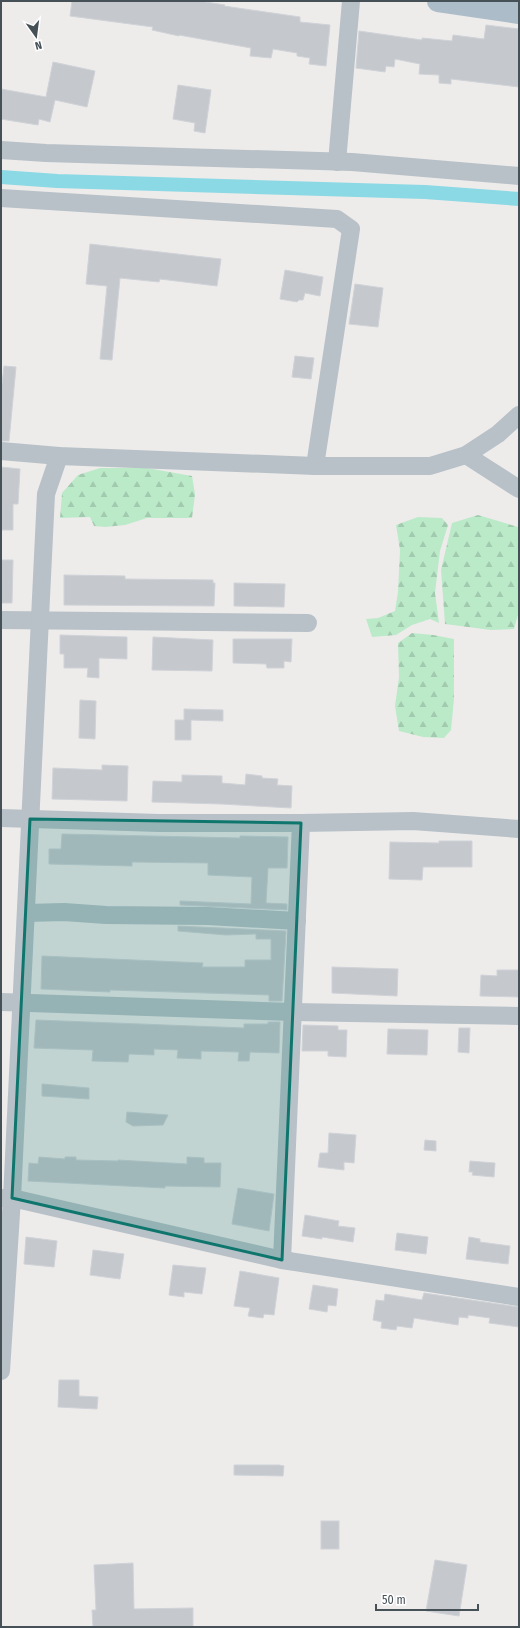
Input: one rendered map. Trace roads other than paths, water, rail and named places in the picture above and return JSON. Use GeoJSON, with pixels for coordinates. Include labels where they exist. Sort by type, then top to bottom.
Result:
{"type":"FeatureCollection","features":[{"type":"Feature","properties":{"kind":"main road"},"geometry":{"type":"LineString","coordinates":[[438,1],[519,14]]}},
{"type":"Feature","properties":{"kind":"street"},"geometry":{"type":"LineString","coordinates":[[337,162],[351,1]]}},
{"type":"Feature","properties":{"kind":"street"},"geometry":{"type":"LineString","coordinates":[[1,150],[337,162],[519,176]]}},
{"type":"Feature","properties":{"kind":"street"},"geometry":{"type":"LineString","coordinates":[[1,198],[337,219],[351,229],[315,466]]}},
{"type":"Feature","properties":{"kind":"street"},"geometry":{"type":"LineString","coordinates":[[1,451],[58,456],[315,466],[430,466],[466,455],[498,434],[519,416]]}},
{"type":"Feature","properties":{"kind":"street"},"geometry":{"type":"LineString","coordinates":[[466,455],[519,489]]}},
{"type":"Feature","properties":{"kind":"street"},"geometry":{"type":"LineString","coordinates":[[1,1371],[6,1198],[22,1002],[46,494],[58,456]]}},
{"type":"Feature","properties":{"kind":"street"},"geometry":{"type":"LineString","coordinates":[[1,620],[308,623]]}},
{"type":"Feature","properties":{"kind":"street"},"geometry":{"type":"LineString","coordinates":[[1,818],[159,823],[302,824],[414,821],[519,829]]}},
{"type":"Feature","properties":{"kind":"street"},"geometry":{"type":"LineString","coordinates":[[282,1260],[302,824]]}},
{"type":"Feature","properties":{"kind":"street"},"geometry":{"type":"LineString","coordinates":[[26,913],[64,912],[106,915],[208,916],[297,921]]}},
{"type":"Feature","properties":{"kind":"street"},"geometry":{"type":"LineString","coordinates":[[1,1002],[293,1012],[519,1016]]}},
{"type":"Feature","properties":{"kind":"street"},"geometry":{"type":"LineString","coordinates":[[6,1198],[282,1260],[519,1297]]}},
{"type":"Feature","properties":{"kind":"waterway"},"geometry":{"type":"LineString","coordinates":[[1,177],[57,181],[425,192],[519,199]]}}]}
